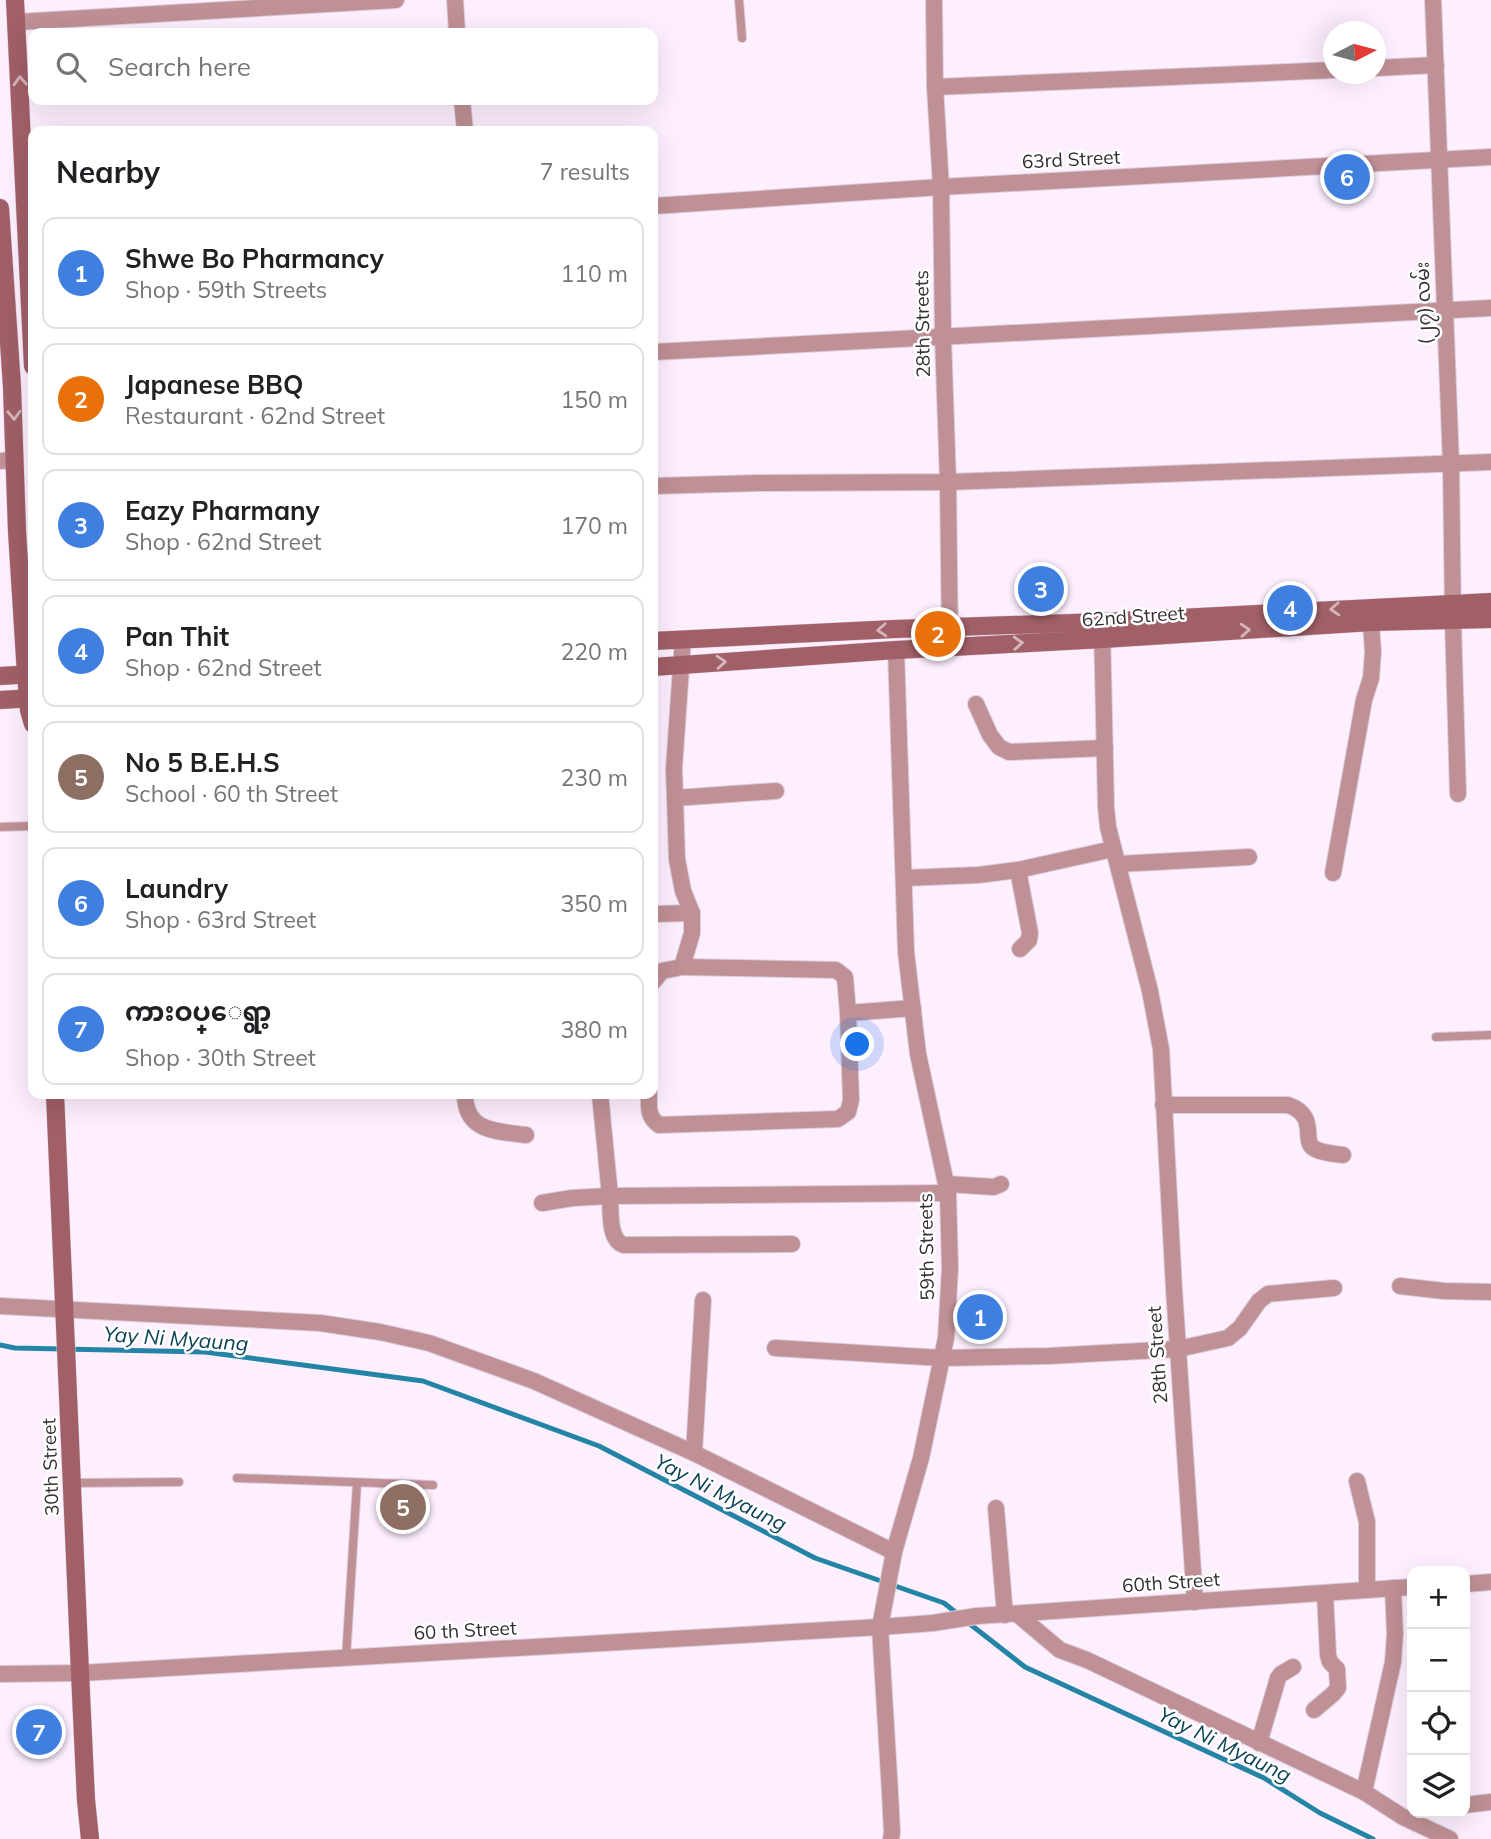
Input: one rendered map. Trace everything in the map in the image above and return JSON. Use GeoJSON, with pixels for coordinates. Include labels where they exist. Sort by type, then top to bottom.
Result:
{"type":"FeatureCollection","features":[{"type":"Feature","properties":{"kind":"main road"},"geometry":{"type":"LineString","coordinates":[[15,0],[28,212]]}},
{"type":"Feature","properties":{"kind":"main road"},"geometry":{"type":"LineString","coordinates":[[0,208],[8,460],[18,531],[28,650]]}},
{"type":"Feature","properties":{"kind":"main road","name":"62nd Street"},"geometry":{"type":"LineString","coordinates":[[1453,613],[1491,601]]}},
{"type":"Feature","properties":{"kind":"main road","name":"62nd Street"},"geometry":{"type":"LineString","coordinates":[[658,667],[950,647],[1103,630],[1371,615],[1453,613],[1491,619]]}},
{"type":"Feature","properties":{"kind":"main road","name":"62nd Street"},"geometry":{"type":"LineString","coordinates":[[658,641],[950,627],[1103,630]]}},
{"type":"Feature","properties":{"kind":"main road"},"geometry":{"type":"LineString","coordinates":[[0,676],[28,674]]}},
{"type":"Feature","properties":{"kind":"main road"},"geometry":{"type":"LineString","coordinates":[[0,700],[28,698]]}},
{"type":"Feature","properties":{"kind":"main road","name":"30th Street"},"geometry":{"type":"LineString","coordinates":[[55,1099],[89,1836]]}},
{"type":"Feature","properties":{"kind":"street"},"geometry":{"type":"LineString","coordinates":[[17,22],[396,0]]}},
{"type":"Feature","properties":{"kind":"street"},"geometry":{"type":"LineString","coordinates":[[455,0],[457,28]]}},
{"type":"Feature","properties":{"kind":"street","name":"28th Streets"},"geometry":{"type":"LineString","coordinates":[[934,0],[935,87],[941,187],[950,647]]}},
{"type":"Feature","properties":{"kind":"street","name":"(၂၇) လမ်း"},"geometry":{"type":"LineString","coordinates":[[1433,0],[1451,464],[1458,794]]}},
{"type":"Feature","properties":{"kind":"street"},"geometry":{"type":"LineString","coordinates":[[1386,68],[1436,65]]}},
{"type":"Feature","properties":{"kind":"street"},"geometry":{"type":"LineString","coordinates":[[935,87],[1323,70]]}},
{"type":"Feature","properties":{"kind":"street"},"geometry":{"type":"LineString","coordinates":[[463,105],[465,126]]}},
{"type":"Feature","properties":{"kind":"street","name":"63rd Street"},"geometry":{"type":"LineString","coordinates":[[658,206],[941,187],[1491,157]]}},
{"type":"Feature","properties":{"kind":"street"},"geometry":{"type":"LineString","coordinates":[[2,249],[28,247]]}},
{"type":"Feature","properties":{"kind":"street"},"geometry":{"type":"LineString","coordinates":[[658,352],[1491,308]]}},
{"type":"Feature","properties":{"kind":"street"},"geometry":{"type":"LineString","coordinates":[[658,486],[948,482],[1491,461]]}},
{"type":"Feature","properties":{"kind":"street"},"geometry":{"type":"LineString","coordinates":[[1333,873],[1364,700],[1371,678],[1371,615]]}},
{"type":"Feature","properties":{"kind":"street","name":"28th Street"},"geometry":{"type":"LineString","coordinates":[[1103,630],[1108,827],[1150,991],[1161,1049],[1195,1602]]}},
{"type":"Feature","properties":{"kind":"street"},"geometry":{"type":"LineString","coordinates":[[682,967],[692,933],[692,913],[683,891],[677,859],[674,769],[683,639]]}},
{"type":"Feature","properties":{"kind":"street","name":"59th Streets"},"geometry":{"type":"LineString","coordinates":[[891,1839],[880,1627],[894,1552],[921,1458],[946,1338],[950,1268],[947,1189],[918,1054],[906,952],[896,650]]}},
{"type":"Feature","properties":{"kind":"street"},"geometry":{"type":"LineString","coordinates":[[976,704],[994,741],[999,747],[1009,751],[1105,748]]}},
{"type":"Feature","properties":{"kind":"street"},"geometry":{"type":"LineString","coordinates":[[675,798],[776,791]]}},
{"type":"Feature","properties":{"kind":"street"},"geometry":{"type":"LineString","coordinates":[[904,878],[978,875],[1116,857],[1249,857]]}},
{"type":"Feature","properties":{"kind":"street"},"geometry":{"type":"LineString","coordinates":[[1018,870],[1030,933],[1029,940],[1020,949]]}},
{"type":"Feature","properties":{"kind":"street"},"geometry":{"type":"LineString","coordinates":[[658,914],[692,913]]}},
{"type":"Feature","properties":{"kind":"street"},"geometry":{"type":"LineString","coordinates":[[649,1099],[650,1114],[659,1125],[838,1119],[848,1112],[850,1100],[845,977],[836,970],[682,967],[662,971],[658,976]]}},
{"type":"Feature","properties":{"kind":"street"},"geometry":{"type":"LineString","coordinates":[[848,1013],[913,1008]]}},
{"type":"Feature","properties":{"kind":"street"},"geometry":{"type":"LineString","coordinates":[[464,1099],[471,1118],[482,1127],[526,1135]]}},
{"type":"Feature","properties":{"kind":"street"},"geometry":{"type":"LineString","coordinates":[[600,1099],[614,1237],[618,1243],[792,1244]]}},
{"type":"Feature","properties":{"kind":"street"},"geometry":{"type":"LineString","coordinates":[[1163,1105],[1288,1105],[1298,1108],[1305,1115],[1311,1146],[1343,1155]]}},
{"type":"Feature","properties":{"kind":"street"},"geometry":{"type":"LineString","coordinates":[[542,1203],[610,1196],[947,1189],[994,1187],[1001,1184]]}},
{"type":"Feature","properties":{"kind":"street"},"geometry":{"type":"LineString","coordinates":[[1401,1286],[1444,1292],[1491,1292]]}},
{"type":"Feature","properties":{"kind":"street"},"geometry":{"type":"LineString","coordinates":[[775,1348],[942,1358],[1178,1349],[1228,1338],[1240,1328],[1259,1301],[1268,1294],[1334,1287]]}},
{"type":"Feature","properties":{"kind":"street"},"geometry":{"type":"LineString","coordinates":[[694,1453],[703,1300]]}},
{"type":"Feature","properties":{"kind":"street"},"geometry":{"type":"LineString","coordinates":[[0,1306],[65,1316],[320,1323],[429,1343],[534,1381],[694,1453],[894,1552]]}},
{"type":"Feature","properties":{"kind":"street"},"geometry":{"type":"LineString","coordinates":[[1357,1481],[1367,1522],[1367,1590]]}},
{"type":"Feature","properties":{"kind":"street"},"geometry":{"type":"LineString","coordinates":[[996,1508],[1011,1614],[1060,1650],[1087,1660],[1364,1792],[1403,1816],[1450,1839]]}},
{"type":"Feature","properties":{"kind":"street"},"geometry":{"type":"LineString","coordinates":[[1470,1584],[1491,1582]]}},
{"type":"Feature","properties":{"kind":"street","name":"60th Street"},"geometry":{"type":"LineString","coordinates":[[933,1623],[977,1616],[1407,1587]]}},
{"type":"Feature","properties":{"kind":"street"},"geometry":{"type":"LineString","coordinates":[[1364,1792],[1393,1662],[1393,1588]]}},
{"type":"Feature","properties":{"kind":"street"},"geometry":{"type":"LineString","coordinates":[[1314,1710],[1338,1688],[1336,1669],[1328,1655],[1325,1593]]}},
{"type":"Feature","properties":{"kind":"street","name":"60 th Street"},"geometry":{"type":"LineString","coordinates":[[0,1674],[80,1673],[933,1623]]}},
{"type":"Feature","properties":{"kind":"street"},"geometry":{"type":"LineString","coordinates":[[1259,1743],[1278,1678],[1293,1667]]}},
{"type":"Feature","properties":{"kind":"street"},"geometry":{"type":"LineString","coordinates":[[1470,1804],[1491,1802]]}},
{"type":"Feature","properties":{"kind":"street"},"geometry":{"type":"LineString","coordinates":[[1403,1816],[1407,1815]]}},
{"type":"Feature","properties":{"kind":"lane"},"geometry":{"type":"LineString","coordinates":[[739,0],[742,38]]}},
{"type":"Feature","properties":{"kind":"lane"},"geometry":{"type":"LineString","coordinates":[[0,827],[28,826]]}},
{"type":"Feature","properties":{"kind":"lane"},"geometry":{"type":"LineString","coordinates":[[1436,1037],[1491,1035]]}},
{"type":"Feature","properties":{"kind":"lane"},"geometry":{"type":"LineString","coordinates":[[237,1478],[433,1485]]}},
{"type":"Feature","properties":{"kind":"lane"},"geometry":{"type":"LineString","coordinates":[[72,1483],[179,1482]]}},
{"type":"Feature","properties":{"kind":"lane"},"geometry":{"type":"LineString","coordinates":[[345,1657],[357,1483]]}},
{"type":"Feature","properties":{"kind":"waterway","name":"Yay Ni Myaung"},"geometry":{"type":"LineString","coordinates":[[0,1345],[15,1348],[205,1352],[423,1381],[599,1446],[815,1558],[944,1603],[959,1615]]}},
{"type":"Feature","properties":{"kind":"waterway","name":"Yay Ni Myaung"},"geometry":{"type":"LineString","coordinates":[[966,1621],[1025,1667],[1264,1778],[1320,1813],[1373,1839]]}},
{"type":"Feature","properties":{"kind":"place","name":"Laundry"},"geometry":{"type":"Point","coordinates":[1347,177]}},
{"type":"Feature","properties":{"kind":"place","name":"Eazy Pharmany"},"geometry":{"type":"Point","coordinates":[1041,589]}},
{"type":"Feature","properties":{"kind":"place","name":"Pan Thit"},"geometry":{"type":"Point","coordinates":[1290,608]}},
{"type":"Feature","properties":{"kind":"place","name":"Japanese BBQ"},"geometry":{"type":"Point","coordinates":[938,634]}},
{"type":"Feature","properties":{"kind":"place","name":"Shwe Bo Pharmancy"},"geometry":{"type":"Point","coordinates":[980,1317]}},
{"type":"Feature","properties":{"kind":"place","name":"No 5 B.E.H.S"},"geometry":{"type":"Point","coordinates":[403,1507]}},
{"type":"Feature","properties":{"kind":"place","name":"ကားဝပ္ေရွာ့"},"geometry":{"type":"Point","coordinates":[39,1732]}}]}
